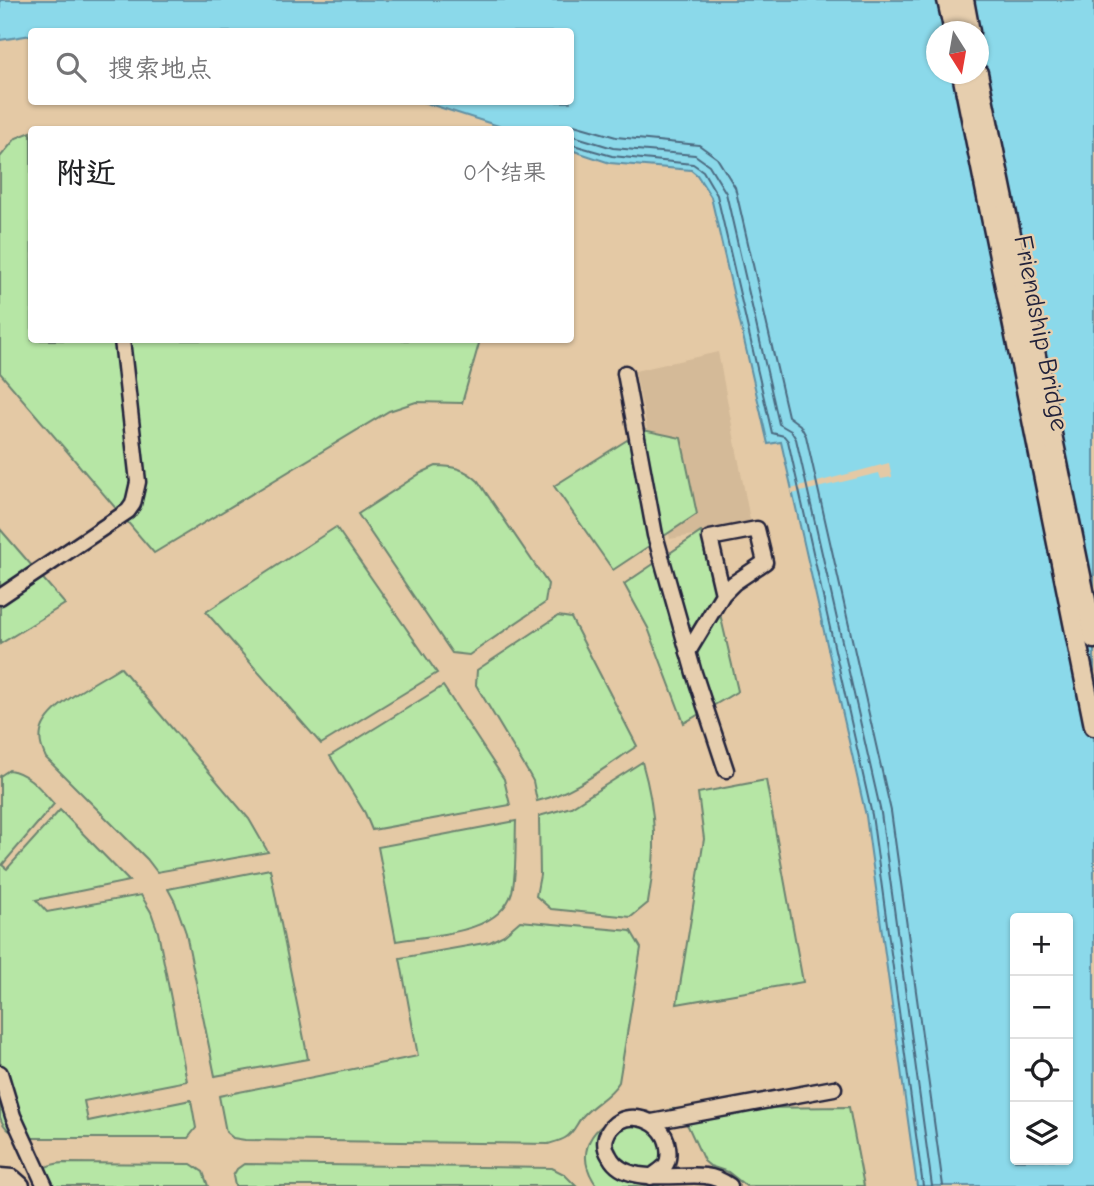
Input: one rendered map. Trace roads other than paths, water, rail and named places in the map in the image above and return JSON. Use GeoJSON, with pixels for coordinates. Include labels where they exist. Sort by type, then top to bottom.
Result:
{"type":"FeatureCollection","features":[{"type":"Feature","properties":{"kind":"main road"},"geometry":{"type":"LineString","coordinates":[[947,0],[952,21]]}},
{"type":"Feature","properties":{"kind":"main road"},"geometry":{"type":"LineString","coordinates":[[964,0],[968,21]]}},
{"type":"Feature","properties":{"kind":"main road","name":"Friendship Bridge"},"geometry":{"type":"LineString","coordinates":[[964,84],[1094,726]]}},
{"type":"Feature","properties":{"kind":"main road","name":"Friendship Bridge"},"geometry":{"type":"LineString","coordinates":[[980,84],[1094,639]]}},
{"type":"Feature","properties":{"kind":"main road"},"geometry":{"type":"LineString","coordinates":[[3,1186],[0,1179],[12,1179],[20,1186]]}},
{"type":"Feature","properties":{"kind":"street"},"geometry":{"type":"LineString","coordinates":[[0,597],[128,511],[133,504],[138,482],[122,343]]}},
{"type":"Feature","properties":{"kind":"street"},"geometry":{"type":"LineString","coordinates":[[625,373],[655,535],[688,652],[726,770]]}},
{"type":"Feature","properties":{"kind":"street"},"geometry":{"type":"LineString","coordinates":[[688,652],[723,594],[765,562],[757,529],[710,538],[723,594]]}},
{"type":"Feature","properties":{"kind":"street"},"geometry":{"type":"LineString","coordinates":[[0,1073],[13,1116],[44,1186]]}},
{"type":"Feature","properties":{"kind":"street"},"geometry":{"type":"LineString","coordinates":[[730,1186],[708,1176],[651,1177],[620,1168],[611,1161],[606,1148],[607,1136],[615,1124],[632,1118],[652,1122],[834,1088]]}},
{"type":"Feature","properties":{"kind":"street"},"geometry":{"type":"LineString","coordinates":[[651,1177],[665,1166],[669,1157],[668,1143],[662,1129],[652,1122]]}},
{"type":"Feature","properties":{"kind":"water"},"geometry":{"type":"Polygon","coordinates":[[[0,0],[1094,0],[1094,1186],[917,1186],[866,816],[781,442],[768,444],[711,197],[691,170],[610,163],[574,151],[574,126],[499,126],[432,105],[574,105],[574,28],[28,28],[28,35],[0,40],[0,0]]]}}]}
